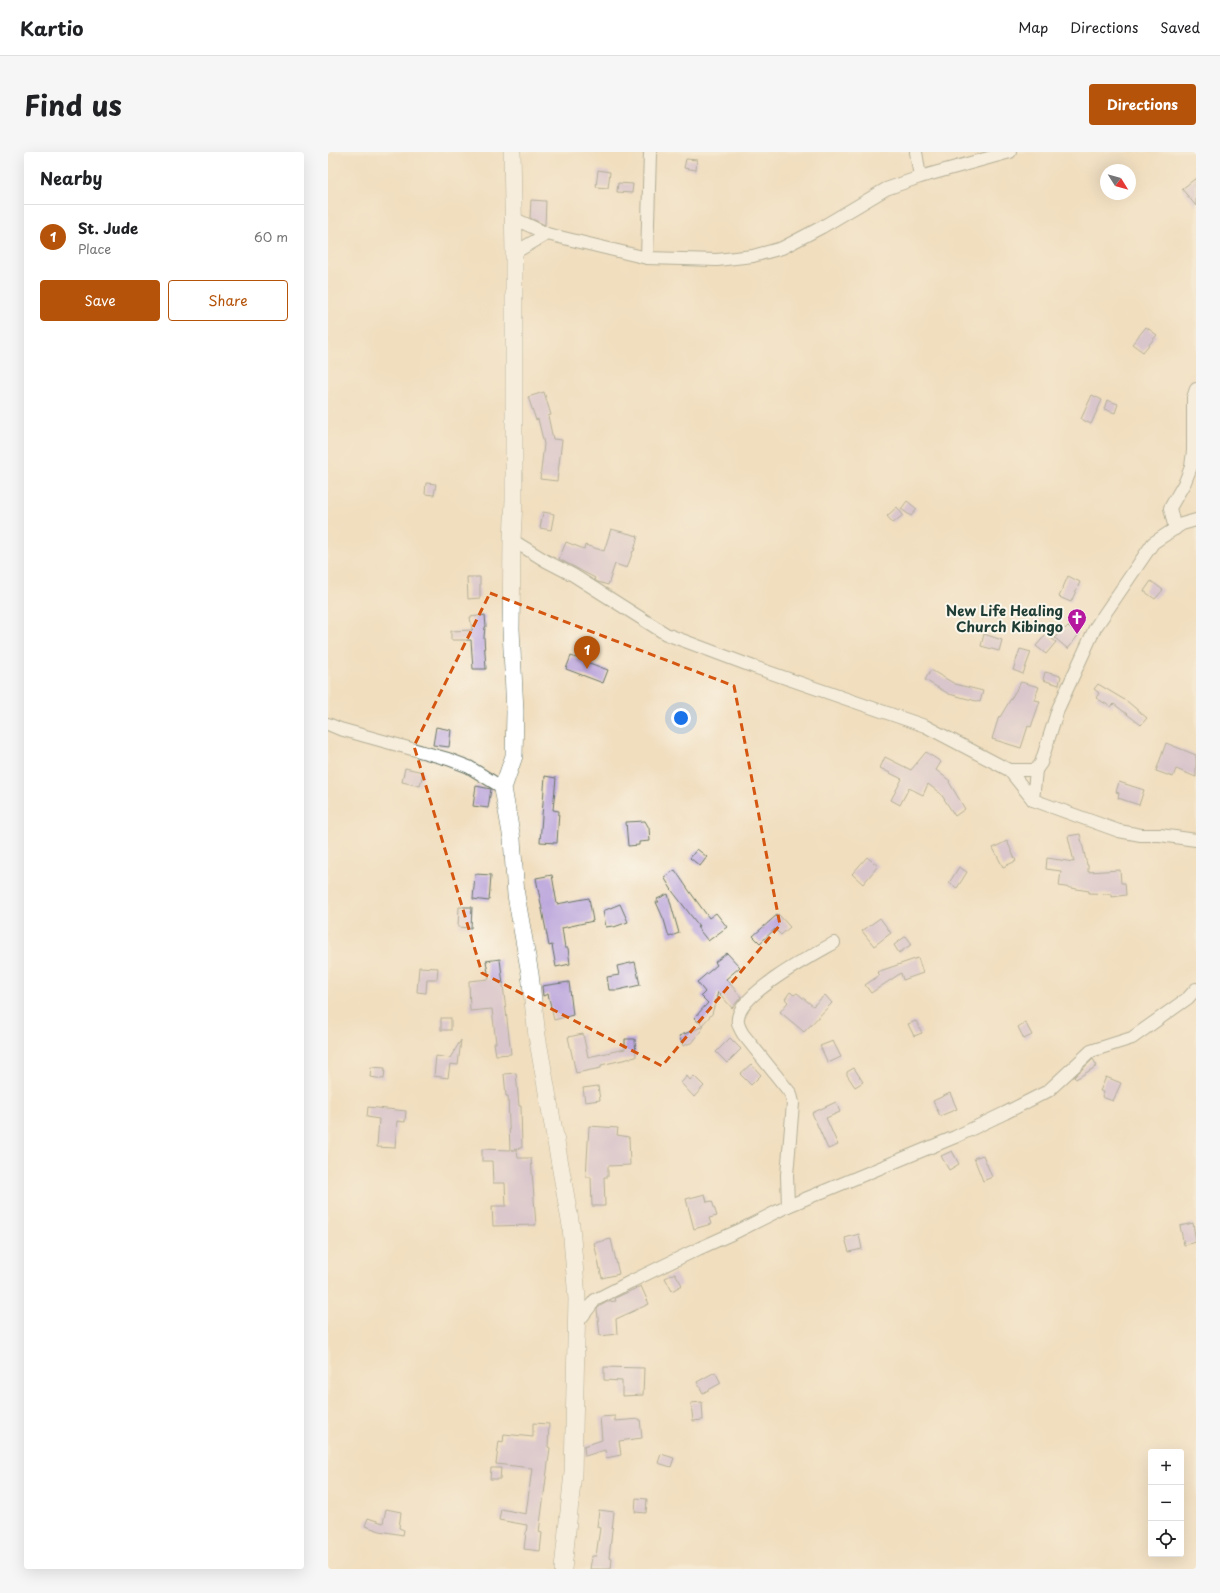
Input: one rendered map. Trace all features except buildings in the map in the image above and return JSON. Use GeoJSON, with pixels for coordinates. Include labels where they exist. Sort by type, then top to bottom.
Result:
{"type":"FeatureCollection","features":[{"type":"Feature","properties":{"kind":"main road"},"geometry":{"type":"LineString","coordinates":[[512,152],[514,253],[514,500],[511,629],[515,712],[514,756],[504,788],[512,839],[516,895],[530,974],[537,1036],[571,1226],[577,1299],[575,1326],[573,1473],[563,1569]]}},
{"type":"Feature","properties":{"kind":"street"},"geometry":{"type":"LineString","coordinates":[[647,258],[650,152]]}},
{"type":"Feature","properties":{"kind":"street"},"geometry":{"type":"LineString","coordinates":[[916,152],[920,177]]}},
{"type":"Feature","properties":{"kind":"street"},"geometry":{"type":"LineString","coordinates":[[513,218],[547,234],[647,258],[718,260],[753,256],[782,248],[822,227],[886,189],[920,177],[1010,152]]}},
{"type":"Feature","properties":{"kind":"street"},"geometry":{"type":"LineString","coordinates":[[514,253],[547,234]]}},
{"type":"Feature","properties":{"kind":"street"},"geometry":{"type":"LineString","coordinates":[[1175,529],[1170,508],[1177,498],[1191,467],[1193,451],[1193,398],[1196,389]]}},
{"type":"Feature","properties":{"kind":"street"},"geometry":{"type":"LineString","coordinates":[[1033,800],[1036,770],[1041,763],[1058,709],[1095,628],[1153,543],[1182,524],[1196,520]]}},
{"type":"Feature","properties":{"kind":"street"},"geometry":{"type":"LineString","coordinates":[[512,540],[546,561],[573,575],[666,634],[754,667],[925,726],[1009,770],[1033,800],[1119,831],[1141,835],[1160,835],[1196,840]]}},
{"type":"Feature","properties":{"kind":"street"},"geometry":{"type":"LineString","coordinates":[[328,724],[355,734],[448,759],[469,767],[504,788]]}},
{"type":"Feature","properties":{"kind":"street"},"geometry":{"type":"LineString","coordinates":[[1009,770],[1036,770]]}},
{"type":"Feature","properties":{"kind":"street"},"geometry":{"type":"LineString","coordinates":[[788,1206],[787,1175],[793,1103],[791,1094],[743,1034],[738,1025],[739,1014],[757,992],[773,979],[834,943]]}},
{"type":"Feature","properties":{"kind":"street"},"geometry":{"type":"LineString","coordinates":[[575,1326],[596,1300],[788,1206],[955,1138],[1048,1091],[1091,1051],[1132,1038],[1182,1002],[1196,989]]}},
{"type":"Feature","properties":{"kind":"highlighted area"},"geometry":{"type":"Polygon","coordinates":[[[490,593],[734,686],[780,925],[662,1066],[482,973],[414,746],[490,593]]]}},
{"type":"Feature","properties":{"kind":"place","name":"New Life Healing Church Kibingo"},"geometry":{"type":"Point","coordinates":[1077,635]}},
{"type":"Feature","properties":{"kind":"place","name":"St. Jude"},"geometry":{"type":"Point","coordinates":[587,669]}}]}
